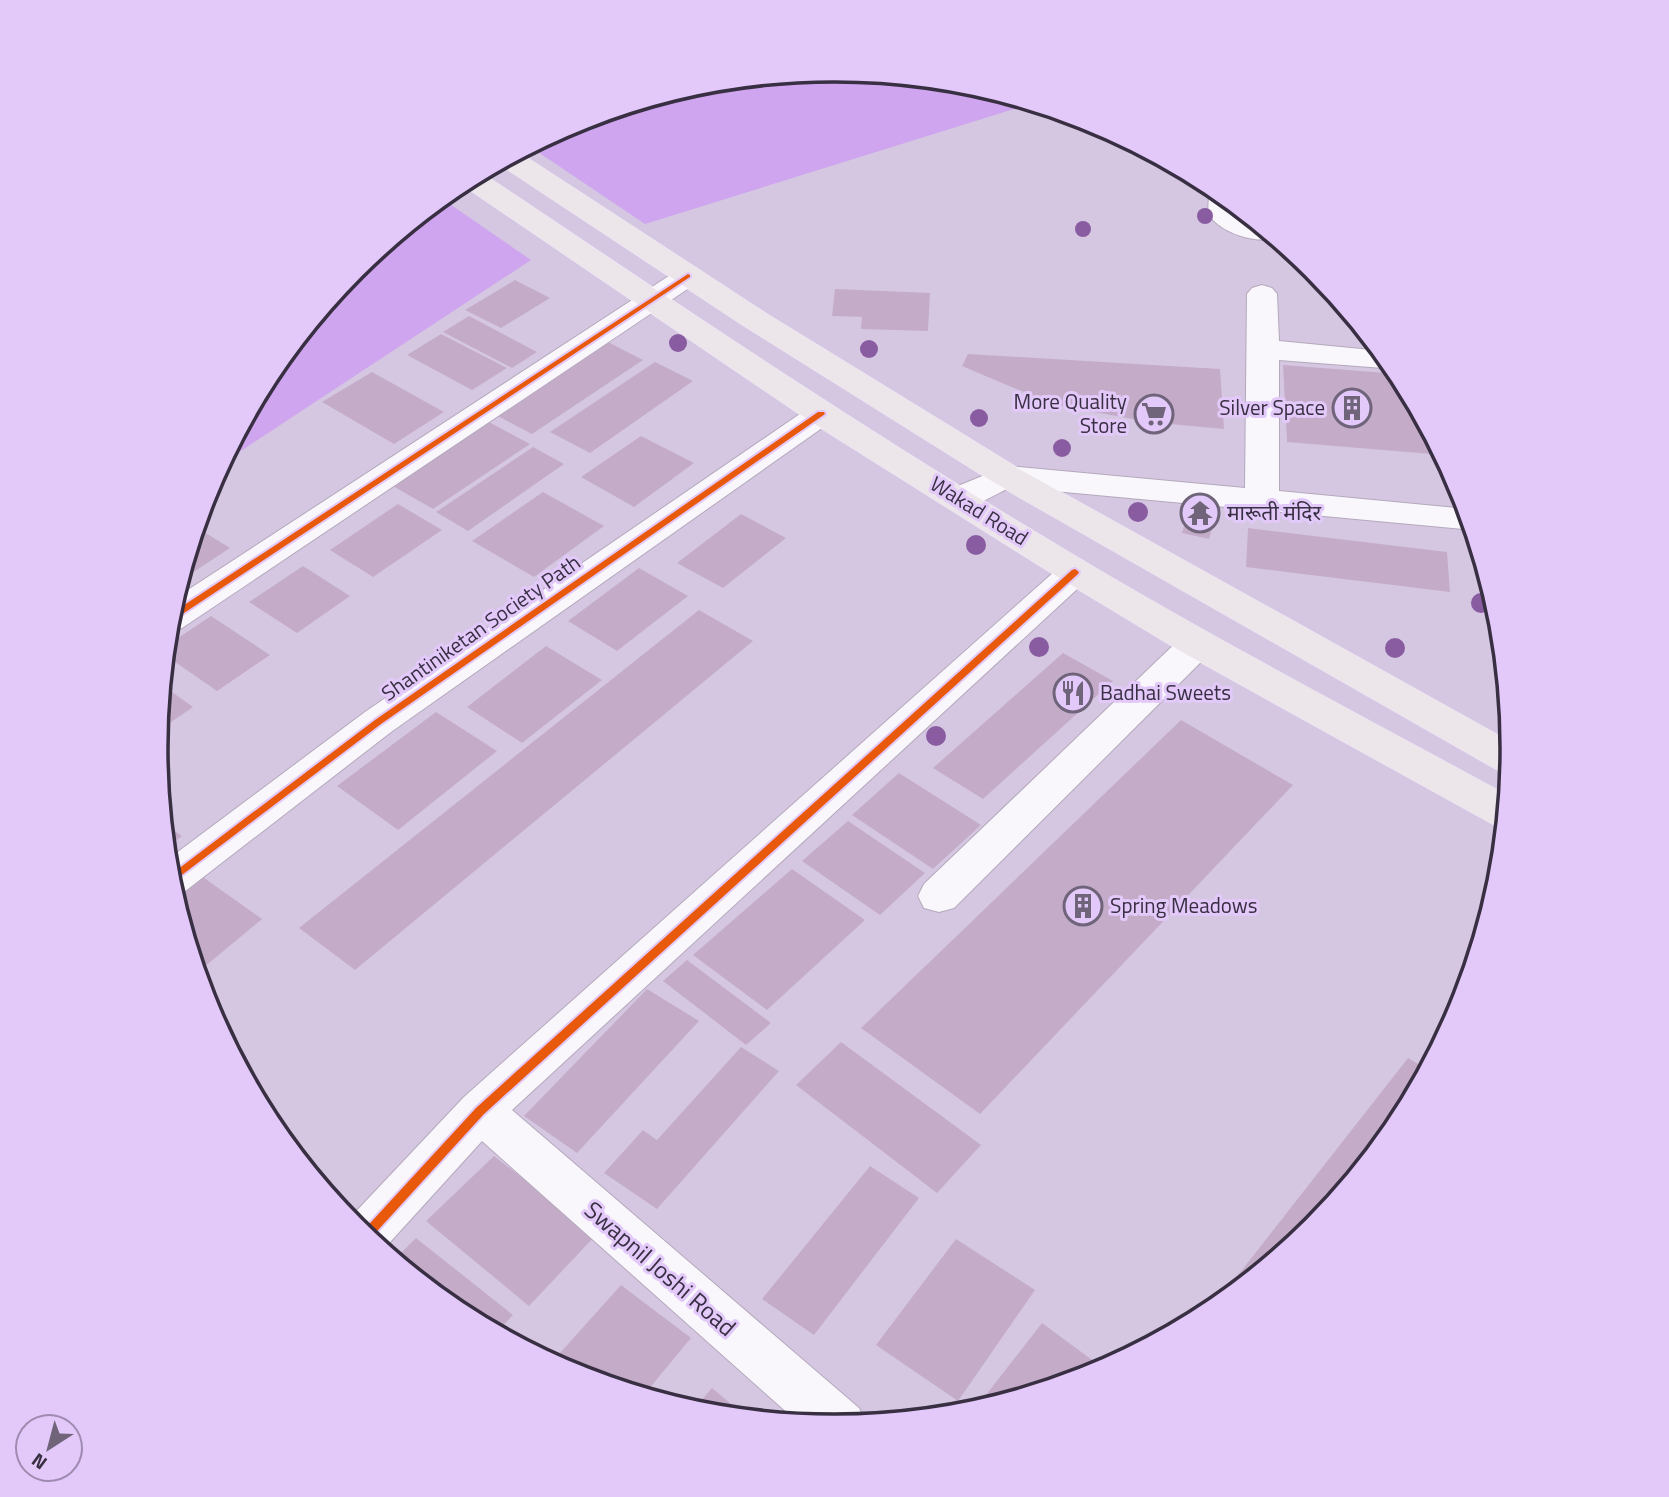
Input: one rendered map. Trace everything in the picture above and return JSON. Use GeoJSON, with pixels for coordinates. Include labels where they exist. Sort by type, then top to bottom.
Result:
{"type":"FeatureCollection","features":[{"type":"Feature","properties":{"kind":"main road"},"geometry":{"type":"LineString","coordinates":[[517,164],[688,276],[1007,476],[1501,754]]}},
{"type":"Feature","properties":{"kind":"main road","name":"Wakad Road"},"geometry":{"type":"LineString","coordinates":[[480,185],[821,414],[1075,572],[1197,644],[1498,808]]}},
{"type":"Feature","properties":{"kind":"street"},"geometry":{"type":"LineString","coordinates":[[1222,207],[1222,214],[1232,223],[1251,229]]}},
{"type":"Feature","properties":{"kind":"street"},"geometry":{"type":"LineString","coordinates":[[183,610],[688,276]]}},
{"type":"Feature","properties":{"kind":"street"},"geometry":{"type":"LineString","coordinates":[[1262,294],[1262,500]]}},
{"type":"Feature","properties":{"kind":"street"},"geometry":{"type":"LineString","coordinates":[[1264,349],[1375,360]]}},
{"type":"Feature","properties":{"kind":"street","name":"Shantiniketan Society Path"},"geometry":{"type":"LineString","coordinates":[[180,873],[378,722],[821,414]]}},
{"type":"Feature","properties":{"kind":"street"},"geometry":{"type":"LineString","coordinates":[[960,498],[1007,476],[1459,519]]}},
{"type":"Feature","properties":{"kind":"street"},"geometry":{"type":"LineString","coordinates":[[373,1229],[480,1111],[1075,572]]}},
{"type":"Feature","properties":{"kind":"street"},"geometry":{"type":"LineString","coordinates":[[939,897],[1197,644]]}},
{"type":"Feature","properties":{"kind":"street","name":"Swapnil Joshi Road"},"geometry":{"type":"LineString","coordinates":[[480,1111],[828,1415]]}},
{"type":"Feature","properties":{"kind":"shaded area"},"geometry":{"type":"Polygon","coordinates":[[[834,82],[921,88],[1017,108],[645,224],[538,152],[580,133],[662,105],[748,88],[791,84],[834,82]]]}},
{"type":"Feature","properties":{"kind":"shaded area"},"geometry":{"type":"Polygon","coordinates":[[[451,205],[531,260],[237,453],[281,378],[334,309],[363,277],[395,248],[451,205]]]}},
{"type":"Feature","properties":{"kind":"building"},"geometry":{"type":"Polygon","coordinates":[[[515,280],[550,298],[501,328],[465,310],[515,280]]]}},
{"type":"Feature","properties":{"kind":"building"},"geometry":{"type":"Polygon","coordinates":[[[835,289],[930,293],[928,331],[861,329],[862,317],[832,316],[835,289]]]}},
{"type":"Feature","properties":{"kind":"building"},"geometry":{"type":"Polygon","coordinates":[[[469,316],[537,352],[512,368],[443,332],[469,316]]]}},
{"type":"Feature","properties":{"kind":"building"},"geometry":{"type":"Polygon","coordinates":[[[441,334],[507,368],[472,390],[407,355],[441,334]]]}},
{"type":"Feature","properties":{"kind":"building"},"geometry":{"type":"Polygon","coordinates":[[[604,340],[643,360],[532,434],[492,413],[604,340]]]}},
{"type":"Feature","properties":{"kind":"building"},"geometry":{"type":"Polygon","coordinates":[[[968,354],[1220,369],[1224,429],[1148,422],[1052,404],[962,366],[968,354]]]}},
{"type":"Feature","properties":{"kind":"building"},"geometry":{"type":"Polygon","coordinates":[[[655,362],[693,381],[590,453],[550,432],[655,362]]]}},
{"type":"Feature","properties":{"kind":"building","name":"Silver Space"},"geometry":{"type":"Polygon","coordinates":[[[1283,365],[1384,373],[1432,454],[1287,442],[1283,365]]]}},
{"type":"Feature","properties":{"kind":"building"},"geometry":{"type":"Polygon","coordinates":[[[372,372],[444,412],[394,444],[322,402],[372,372]]]}},
{"type":"Feature","properties":{"kind":"building"},"geometry":{"type":"Polygon","coordinates":[[[483,419],[530,444],[433,509],[386,482],[483,419]]]}},
{"type":"Feature","properties":{"kind":"building"},"geometry":{"type":"Polygon","coordinates":[[[641,436],[694,463],[634,507],[581,477],[641,436]]]}},
{"type":"Feature","properties":{"kind":"building"},"geometry":{"type":"Polygon","coordinates":[[[533,447],[564,464],[468,531],[436,512],[533,447]]]}},
{"type":"Feature","properties":{"kind":"building"},"geometry":{"type":"Polygon","coordinates":[[[543,492],[604,526],[534,577],[472,541],[543,492]]]}},
{"type":"Feature","properties":{"kind":"building"},"geometry":{"type":"Polygon","coordinates":[[[398,504],[442,530],[373,577],[330,550],[398,504]]]}},
{"type":"Feature","properties":{"kind":"building"},"geometry":{"type":"Polygon","coordinates":[[[741,514],[786,538],[723,588],[677,563],[741,514]]]}},
{"type":"Feature","properties":{"kind":"building"},"geometry":{"type":"Polygon","coordinates":[[[1187,516],[1214,521],[1209,539],[1182,533],[1187,516]]]}},
{"type":"Feature","properties":{"kind":"building"},"geometry":{"type":"Polygon","coordinates":[[[1248,528],[1447,552],[1450,592],[1246,567],[1248,528]]]}},
{"type":"Feature","properties":{"kind":"building"},"geometry":{"type":"Polygon","coordinates":[[[205,532],[230,548],[192,573],[205,532]]]}},
{"type":"Feature","properties":{"kind":"building"},"geometry":{"type":"Polygon","coordinates":[[[303,566],[350,596],[297,633],[249,602],[303,566]]]}},
{"type":"Feature","properties":{"kind":"building"},"geometry":{"type":"Polygon","coordinates":[[[639,568],[688,596],[617,651],[568,621],[639,568]]]}},
{"type":"Feature","properties":{"kind":"building"},"geometry":{"type":"Polygon","coordinates":[[[699,610],[753,641],[355,970],[299,928],[699,610]]]}},
{"type":"Feature","properties":{"kind":"building"},"geometry":{"type":"Polygon","coordinates":[[[211,616],[270,655],[217,691],[174,661],[178,638],[211,616]]]}},
{"type":"Feature","properties":{"kind":"building"},"geometry":{"type":"Polygon","coordinates":[[[546,646],[602,680],[522,743],[467,707],[546,646]]]}},
{"type":"Feature","properties":{"kind":"building"},"geometry":{"type":"Polygon","coordinates":[[[1063,653],[1113,681],[983,799],[933,768],[1063,653]]]}},
{"type":"Feature","properties":{"kind":"building"},"geometry":{"type":"Polygon","coordinates":[[[171,692],[193,707],[169,723],[171,692]]]}},
{"type":"Feature","properties":{"kind":"building"},"geometry":{"type":"Polygon","coordinates":[[[436,712],[497,751],[398,830],[337,786],[436,712]]]}},
{"type":"Feature","properties":{"kind":"building","name":"Spring Meadows"},"geometry":{"type":"Polygon","coordinates":[[[1181,720],[1293,785],[980,1114],[861,1028],[1181,720]]]}},
{"type":"Feature","properties":{"kind":"building"},"geometry":{"type":"Polygon","coordinates":[[[899,773],[981,825],[933,869],[852,815],[899,773]]]}},
{"type":"Feature","properties":{"kind":"building"},"geometry":{"type":"Polygon","coordinates":[[[848,821],[925,873],[880,915],[802,861],[848,821]]]}},
{"type":"Feature","properties":{"kind":"building"},"geometry":{"type":"Polygon","coordinates":[[[174,830],[182,836],[175,841],[174,830]]]}},
{"type":"Feature","properties":{"kind":"building"},"geometry":{"type":"Polygon","coordinates":[[[792,869],[865,920],[767,1010],[693,955],[792,869]]]}},
{"type":"Feature","properties":{"kind":"building"},"geometry":{"type":"Polygon","coordinates":[[[200,875],[262,919],[205,966],[183,888],[200,875]]]}},
{"type":"Feature","properties":{"kind":"building"},"geometry":{"type":"Polygon","coordinates":[[[687,960],[771,1023],[746,1045],[663,981],[687,960]]]}},
{"type":"Feature","properties":{"kind":"building"},"geometry":{"type":"Polygon","coordinates":[[[647,989],[699,1021],[577,1153],[524,1116],[647,989]]]}},
{"type":"Feature","properties":{"kind":"building"},"geometry":{"type":"Polygon","coordinates":[[[841,1042],[981,1145],[937,1193],[796,1085],[841,1042]]]}},
{"type":"Feature","properties":{"kind":"building"},"geometry":{"type":"Polygon","coordinates":[[[741,1047],[779,1071],[657,1209],[604,1173],[643,1130],[657,1140],[741,1047]]]}},
{"type":"Feature","properties":{"kind":"building"},"geometry":{"type":"Polygon","coordinates":[[[1408,1058],[1420,1065],[1388,1119],[1335,1188],[1306,1220],[1232,1283],[1408,1058]]]}},
{"type":"Feature","properties":{"kind":"building"},"geometry":{"type":"Polygon","coordinates":[[[494,1156],[596,1235],[529,1306],[426,1221],[494,1156]]]}},
{"type":"Feature","properties":{"kind":"building"},"geometry":{"type":"Polygon","coordinates":[[[870,1166],[919,1198],[814,1335],[762,1299],[870,1166]]]}},
{"type":"Feature","properties":{"kind":"building"},"geometry":{"type":"Polygon","coordinates":[[[416,1238],[513,1315],[501,1325],[464,1302],[400,1254],[416,1238]]]}},
{"type":"Feature","properties":{"kind":"building"},"geometry":{"type":"Polygon","coordinates":[[[956,1239],[1035,1290],[958,1401],[876,1345],[956,1239]]]}},
{"type":"Feature","properties":{"kind":"building"},"geometry":{"type":"Polygon","coordinates":[[[621,1285],[691,1338],[650,1388],[559,1354],[621,1285]]]}},
{"type":"Feature","properties":{"kind":"building"},"geometry":{"type":"Polygon","coordinates":[[[1042,1323],[1094,1362],[1049,1379],[984,1397],[1042,1323]]]}},
{"type":"Feature","properties":{"kind":"building"},"geometry":{"type":"Polygon","coordinates":[[[712,1388],[734,1407],[705,1402],[701,1401],[712,1388]]]}},
{"type":"Feature","properties":{"kind":"cycle path"},"geometry":{"type":"LineString","coordinates":[[183,610],[688,276]]}},
{"type":"Feature","properties":{"kind":"cycle path"},"geometry":{"type":"LineString","coordinates":[[180,873],[378,722],[821,414]]}},
{"type":"Feature","properties":{"kind":"cycle path"},"geometry":{"type":"LineString","coordinates":[[372,1228],[480,1111],[1075,572]]}},
{"type":"Feature","properties":{"kind":"place","name":"Silver Space"},"geometry":{"type":"Point","coordinates":[1352,408]}},
{"type":"Feature","properties":{"kind":"place","name":"More Quality Store"},"geometry":{"type":"Point","coordinates":[1154,414]}},
{"type":"Feature","properties":{"kind":"place","name":"मारूती मंदिर"},"geometry":{"type":"Point","coordinates":[1200,513]}},
{"type":"Feature","properties":{"kind":"place","name":"Badhai Sweets"},"geometry":{"type":"Point","coordinates":[1073,693]}},
{"type":"Feature","properties":{"kind":"place","name":"Spring Meadows"},"geometry":{"type":"Point","coordinates":[1083,906]}}]}
